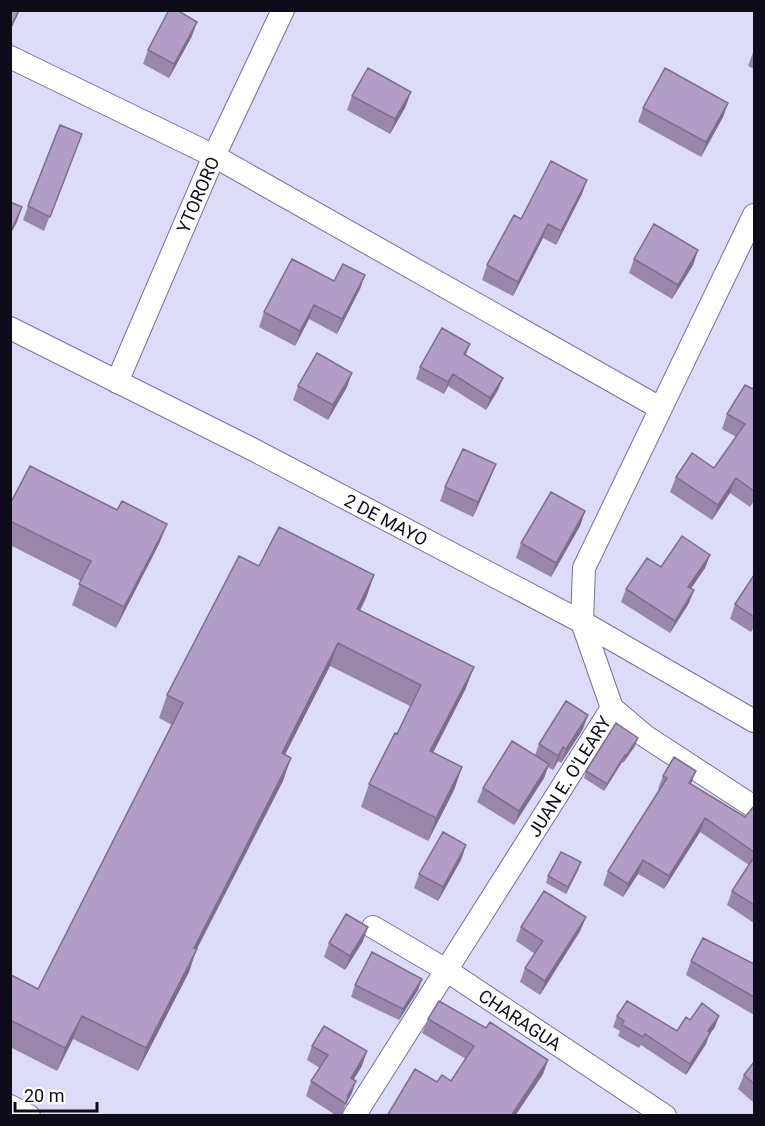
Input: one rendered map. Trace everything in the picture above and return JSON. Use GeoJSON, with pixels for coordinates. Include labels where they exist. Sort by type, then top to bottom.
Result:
{"type":"FeatureCollection","features":[{"type":"Feature","properties":{"kind":"street","name":"YTORORO"},"geometry":{"type":"LineString","coordinates":[[117,382],[214,156],[283,10]]}},
{"type":"Feature","properties":{"kind":"street"},"geometry":{"type":"LineString","coordinates":[[10,57],[214,156],[660,408]]}},
{"type":"Feature","properties":{"kind":"street","name":"JUAN E. O'LEARY"},"geometry":{"type":"LineString","coordinates":[[354,1116],[612,708],[582,622],[584,568],[754,215]]}},
{"type":"Feature","properties":{"kind":"street","name":"2 DE MAYO"},"geometry":{"type":"LineString","coordinates":[[10,328],[254,450],[582,622],[754,722]]}},
{"type":"Feature","properties":{"kind":"street"},"geometry":{"type":"LineString","coordinates":[[612,708],[645,736],[754,807]]}},
{"type":"Feature","properties":{"kind":"street","name":"CHARAGUA"},"geometry":{"type":"LineString","coordinates":[[373,927],[446,970],[665,1116]]}},
{"type":"Feature","properties":{"kind":"street"},"geometry":{"type":"LineString","coordinates":[[10,1106],[29,1116]]}},
{"type":"Feature","properties":{"kind":"building"},"geometry":{"type":"Polygon","coordinates":[[[10,10],[19,10],[12,24],[10,23],[10,10]]]}},
{"type":"Feature","properties":{"kind":"building"},"geometry":{"type":"Polygon","coordinates":[[[169,10],[177,10],[197,22],[174,64],[148,50],[169,10]]]}},
{"type":"Feature","properties":{"kind":"building"},"geometry":{"type":"Polygon","coordinates":[[[368,68],[411,92],[395,119],[352,96],[368,68]]]}},
{"type":"Feature","properties":{"kind":"building"},"geometry":{"type":"Polygon","coordinates":[[[665,68],[728,103],[706,142],[643,108],[665,68]]]}},
{"type":"Feature","properties":{"kind":"building"},"geometry":{"type":"Polygon","coordinates":[[[60,125],[82,134],[50,217],[28,206],[60,125]]]}},
{"type":"Feature","properties":{"kind":"building"},"geometry":{"type":"Polygon","coordinates":[[[551,161],[587,180],[561,231],[548,224],[518,282],[487,265],[514,215],[521,219],[551,161]]]}},
{"type":"Feature","properties":{"kind":"building"},"geometry":{"type":"Polygon","coordinates":[[[10,202],[22,207],[10,233],[10,202]]]}},
{"type":"Feature","properties":{"kind":"building"},"geometry":{"type":"Polygon","coordinates":[[[654,224],[698,250],[678,285],[634,259],[654,224]]]}},
{"type":"Feature","properties":{"kind":"building"},"geometry":{"type":"Polygon","coordinates":[[[292,259],[334,281],[343,264],[365,275],[342,319],[314,305],[300,331],[264,312],[292,259]]]}},
{"type":"Feature","properties":{"kind":"building"},"geometry":{"type":"Polygon","coordinates":[[[442,328],[470,344],[464,354],[503,378],[490,398],[453,374],[448,382],[420,367],[442,328]]]}},
{"type":"Feature","properties":{"kind":"building"},"geometry":{"type":"Polygon","coordinates":[[[317,353],[352,373],[333,405],[298,386],[317,353]]]}},
{"type":"Feature","properties":{"kind":"building"},"geometry":{"type":"Polygon","coordinates":[[[745,385],[753,389],[754,386],[754,491],[736,478],[718,505],[676,477],[692,453],[714,468],[745,424],[727,414],[745,385]]]}},
{"type":"Feature","properties":{"kind":"building"},"geometry":{"type":"Polygon","coordinates":[[[463,449],[496,464],[478,502],[445,487],[463,449]]]}},
{"type":"Feature","properties":{"kind":"building"},"geometry":{"type":"Polygon","coordinates":[[[30,466],[117,510],[122,501],[167,524],[124,607],[79,584],[91,561],[10,521],[10,504],[30,466]]]}},
{"type":"Feature","properties":{"kind":"building"},"geometry":{"type":"Polygon","coordinates":[[[551,492],[585,511],[556,563],[521,543],[551,492]]]}},
{"type":"Feature","properties":{"kind":"building"},"geometry":{"type":"Polygon","coordinates":[[[279,527],[374,575],[357,609],[474,667],[430,751],[462,767],[436,818],[369,784],[421,685],[338,643],[282,753],[291,758],[146,1048],[82,1016],[65,1048],[10,1020],[10,976],[38,989],[183,703],[167,695],[239,556],[259,566],[279,527]]]}},
{"type":"Feature","properties":{"kind":"building"},"geometry":{"type":"Polygon","coordinates":[[[682,536],[710,555],[688,587],[694,590],[675,621],[626,589],[647,558],[661,567],[682,536]]]}},
{"type":"Feature","properties":{"kind":"building"},"geometry":{"type":"Polygon","coordinates":[[[754,575],[754,617],[735,604],[754,575]]]}},
{"type":"Feature","properties":{"kind":"building"},"geometry":{"type":"Polygon","coordinates":[[[566,701],[588,715],[566,749],[563,747],[558,756],[539,744],[566,701]]]}},
{"type":"Feature","properties":{"kind":"building"},"geometry":{"type":"Polygon","coordinates":[[[616,723],[638,738],[607,784],[586,771],[616,723]]]}},
{"type":"Feature","properties":{"kind":"building"},"geometry":{"type":"Polygon","coordinates":[[[512,741],[549,764],[519,811],[483,788],[512,741]]]}},
{"type":"Feature","properties":{"kind":"building"},"geometry":{"type":"Polygon","coordinates":[[[674,757],[696,771],[689,783],[745,817],[754,808],[754,852],[705,818],[669,876],[643,860],[628,884],[608,871],[667,778],[663,776],[674,757]]]}},
{"type":"Feature","properties":{"kind":"building"},"geometry":{"type":"Polygon","coordinates":[[[443,832],[466,845],[443,887],[419,874],[443,832]]]}},
{"type":"Feature","properties":{"kind":"building"},"geometry":{"type":"Polygon","coordinates":[[[561,852],[581,862],[568,887],[548,876],[561,852]]]}},
{"type":"Feature","properties":{"kind":"building"},"geometry":{"type":"Polygon","coordinates":[[[752,860],[754,861],[754,905],[732,891],[752,860]]]}},
{"type":"Feature","properties":{"kind":"building"},"geometry":{"type":"Polygon","coordinates":[[[544,891],[586,917],[545,981],[525,968],[543,941],[521,927],[544,891]]]}},
{"type":"Feature","properties":{"kind":"building"},"geometry":{"type":"Polygon","coordinates":[[[346,914],[368,927],[350,956],[329,943],[346,914]]]}},
{"type":"Feature","properties":{"kind":"building"},"geometry":{"type":"Polygon","coordinates":[[[703,938],[754,964],[754,997],[691,961],[703,938]]]}},
{"type":"Feature","properties":{"kind":"building"},"geometry":{"type":"Polygon","coordinates":[[[372,952],[422,979],[403,1009],[355,985],[372,952]]]}},
{"type":"Feature","properties":{"kind":"building"},"geometry":{"type":"Polygon","coordinates":[[[439,1001],[486,1028],[490,1022],[548,1060],[511,1116],[387,1116],[415,1069],[437,1082],[442,1075],[451,1081],[474,1046],[428,1019],[439,1001]]]}},
{"type":"Feature","properties":{"kind":"building"},"geometry":{"type":"Polygon","coordinates":[[[627,1001],[677,1031],[686,1017],[690,1020],[702,1003],[719,1016],[690,1064],[645,1034],[643,1037],[622,1025],[624,1021],[617,1016],[627,1001]]]}},
{"type":"Feature","properties":{"kind":"building"},"geometry":{"type":"Polygon","coordinates":[[[324,1026],[367,1051],[351,1078],[356,1081],[346,1104],[311,1081],[328,1055],[312,1046],[324,1026]]]}},
{"type":"Feature","properties":{"kind":"building"},"geometry":{"type":"Polygon","coordinates":[[[754,1062],[754,1084],[744,1075],[754,1062]]]}}]}
